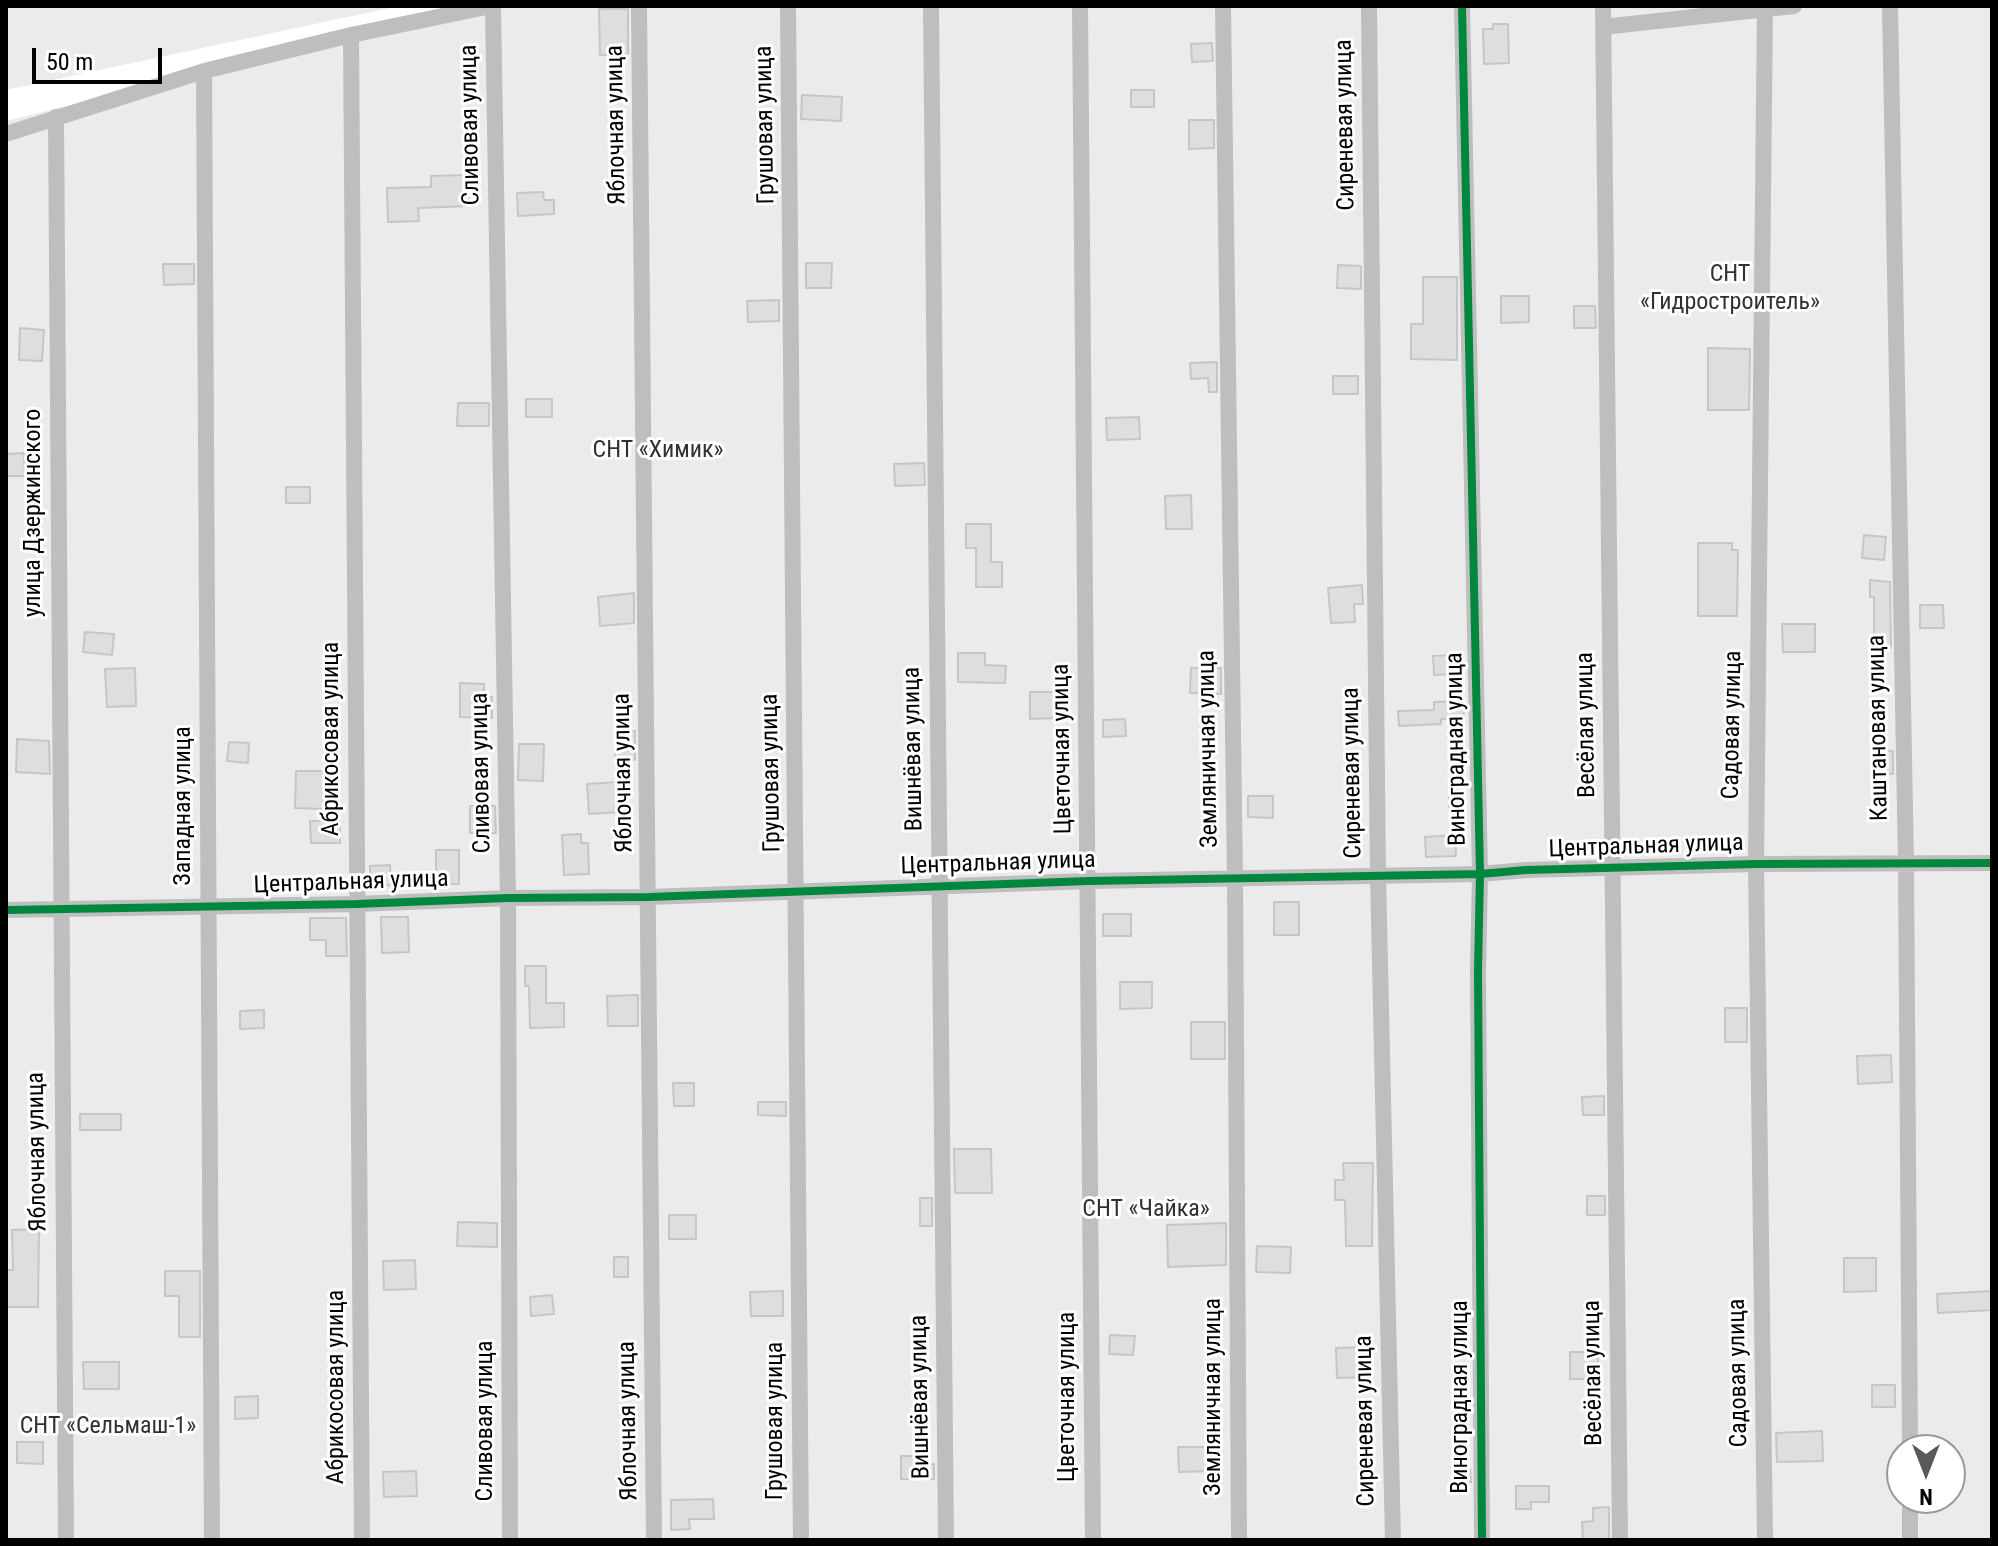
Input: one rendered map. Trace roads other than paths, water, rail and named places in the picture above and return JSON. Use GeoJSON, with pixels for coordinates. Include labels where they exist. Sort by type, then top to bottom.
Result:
{"type":"FeatureCollection","features":[{"type":"Feature","properties":{"kind":"street"},"geometry":{"type":"LineString","coordinates":[[6,134],[204,71],[351,35],[492,6]]}},
{"type":"Feature","properties":{"kind":"street","name":"Сливовая улица"},"geometry":{"type":"LineString","coordinates":[[492,6],[508,898],[510,1540]]}},
{"type":"Feature","properties":{"kind":"street","name":"Яблочная улица"},"geometry":{"type":"LineString","coordinates":[[639,6],[654,1540]]}},
{"type":"Feature","properties":{"kind":"street","name":"Грушовая улица"},"geometry":{"type":"LineString","coordinates":[[788,6],[801,1540]]}},
{"type":"Feature","properties":{"kind":"street","name":"Вишнёвая улица"},"geometry":{"type":"LineString","coordinates":[[931,6],[946,1540]]}},
{"type":"Feature","properties":{"kind":"street","name":"Цветочная улица"},"geometry":{"type":"LineString","coordinates":[[1080,6],[1093,1540]]}},
{"type":"Feature","properties":{"kind":"street","name":"Земляничная улица"},"geometry":{"type":"LineString","coordinates":[[1223,6],[1235,878],[1239,1540]]}},
{"type":"Feature","properties":{"kind":"street","name":"Сиреневая улица"},"geometry":{"type":"LineString","coordinates":[[1369,6],[1378,875],[1393,1540]]}},
{"type":"Feature","properties":{"kind":"street","name":"Виноградная улица"},"geometry":{"type":"LineString","coordinates":[[1462,6],[1480,874],[1482,1540]]}},
{"type":"Feature","properties":{"kind":"street","name":"Весёлая улица"},"geometry":{"type":"LineString","coordinates":[[1603,6],[1620,1540]]}},
{"type":"Feature","properties":{"kind":"street"},"geometry":{"type":"LineString","coordinates":[[1603,27],[1794,6]]}},
{"type":"Feature","properties":{"kind":"street","name":"Каштановая улица"},"geometry":{"type":"LineString","coordinates":[[1890,6],[1906,864],[1910,1434]]}},
{"type":"Feature","properties":{"kind":"street","name":"Садовая улица"},"geometry":{"type":"LineString","coordinates":[[1764,8],[1756,864],[1765,1540]]}},
{"type":"Feature","properties":{"kind":"street","name":"Абрикосовая улица"},"geometry":{"type":"LineString","coordinates":[[351,35],[362,1540]]}},
{"type":"Feature","properties":{"kind":"street","name":"Западная улица"},"geometry":{"type":"LineString","coordinates":[[204,71],[212,1540]]}},
{"type":"Feature","properties":{"kind":"street","name":"улица Дзержинского"},"geometry":{"type":"LineString","coordinates":[[56,117],[60,908]]}},
{"type":"Feature","properties":{"kind":"street","name":"Центральная улица"},"geometry":{"type":"LineString","coordinates":[[6,910],[649,897],[1088,881],[1480,874],[1756,864],[1992,863]]}},
{"type":"Feature","properties":{"kind":"street","name":"Яблочная улица"},"geometry":{"type":"LineString","coordinates":[[60,908],[66,1540]]}},
{"type":"Feature","properties":{"kind":"street"},"geometry":{"type":"LineString","coordinates":[[1910,1514],[1910,1540]]}},
{"type":"Feature","properties":{"kind":"park label","name":"СНТ «Гидростроитель»"},"geometry":{"type":"Point","coordinates":[1730,289]}},
{"type":"Feature","properties":{"kind":"park label","name":"СНТ «Химик»"},"geometry":{"type":"Point","coordinates":[658,451]}},
{"type":"Feature","properties":{"kind":"park label","name":"СНТ «Чайка»"},"geometry":{"type":"Point","coordinates":[1146,1210]}},
{"type":"Feature","properties":{"kind":"park label","name":"СНТ «Сельмаш-1»"},"geometry":{"type":"Point","coordinates":[108,1427]}}]}
